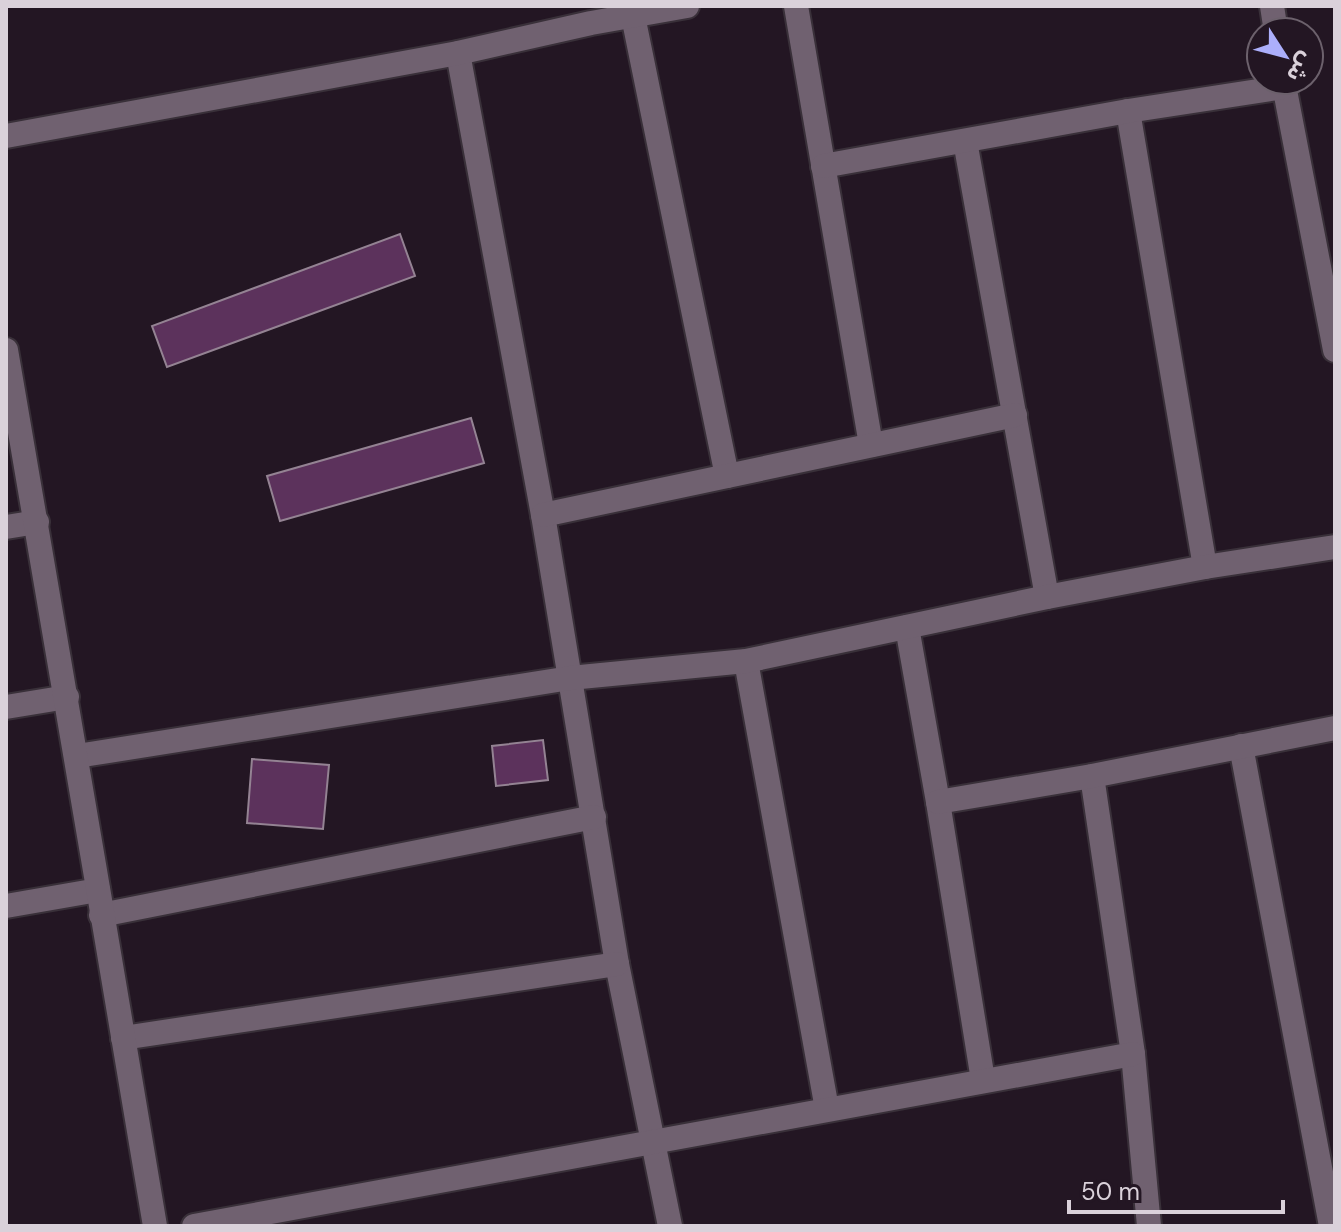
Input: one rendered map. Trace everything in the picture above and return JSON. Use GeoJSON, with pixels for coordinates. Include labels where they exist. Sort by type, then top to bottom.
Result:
{"type":"FeatureCollection","features":[{"type":"Feature","properties":{"kind":"street"},"geometry":{"type":"LineString","coordinates":[[6,136],[458,53],[589,15],[633,16],[687,6]]}},
{"type":"Feature","properties":{"kind":"street"},"geometry":{"type":"LineString","coordinates":[[796,6],[871,445]]}},
{"type":"Feature","properties":{"kind":"street"},"geometry":{"type":"LineString","coordinates":[[633,16],[727,476]]}},
{"type":"Feature","properties":{"kind":"street"},"geometry":{"type":"LineString","coordinates":[[458,53],[543,515],[617,964],[670,1226]]}},
{"type":"Feature","properties":{"kind":"street"},"geometry":{"type":"LineString","coordinates":[[823,166],[1245,91]]}},
{"type":"Feature","properties":{"kind":"street"},"geometry":{"type":"LineString","coordinates":[[1285,96],[1335,350]]}},
{"type":"Feature","properties":{"kind":"street"},"geometry":{"type":"LineString","coordinates":[[1128,111],[1205,567]]}},
{"type":"Feature","properties":{"kind":"street"},"geometry":{"type":"LineString","coordinates":[[965,141],[1047,597]]}},
{"type":"Feature","properties":{"kind":"street"},"geometry":{"type":"LineString","coordinates":[[6,350],[155,1226]]}},
{"type":"Feature","properties":{"kind":"street"},"geometry":{"type":"LineString","coordinates":[[543,515],[1015,415]]}},
{"type":"Feature","properties":{"kind":"street"},"geometry":{"type":"LineString","coordinates":[[6,527],[37,522]]}},
{"type":"Feature","properties":{"kind":"street"},"geometry":{"type":"LineString","coordinates":[[77,756],[570,678],[746,661],[1047,597],[1205,567],[1335,547]]}},
{"type":"Feature","properties":{"kind":"street"},"geometry":{"type":"LineString","coordinates":[[907,627],[983,1080]]}},
{"type":"Feature","properties":{"kind":"street"},"geometry":{"type":"LineString","coordinates":[[746,661],[827,1109]]}},
{"type":"Feature","properties":{"kind":"street"},"geometry":{"type":"LineString","coordinates":[[6,707],[67,697]]}},
{"type":"Feature","properties":{"kind":"street"},"geometry":{"type":"LineString","coordinates":[[938,802],[1092,776],[1335,728]]}},
{"type":"Feature","properties":{"kind":"street"},"geometry":{"type":"LineString","coordinates":[[1241,746],[1331,1226]]}},
{"type":"Feature","properties":{"kind":"street"},"geometry":{"type":"LineString","coordinates":[[1092,776],[1133,1054],[1149,1226]]}},
{"type":"Feature","properties":{"kind":"street"},"geometry":{"type":"LineString","coordinates":[[101,915],[594,817]]}},
{"type":"Feature","properties":{"kind":"street"},"geometry":{"type":"LineString","coordinates":[[6,906],[98,890]]}},
{"type":"Feature","properties":{"kind":"street"},"geometry":{"type":"LineString","coordinates":[[123,1038],[617,964]]}},
{"type":"Feature","properties":{"kind":"street"},"geometry":{"type":"LineString","coordinates":[[194,1226],[1133,1054]]}},
{"type":"Feature","properties":{"kind":"building"},"geometry":{"type":"Polygon","coordinates":[[[400,234],[415,276],[167,367],[152,326],[400,234]]]}},
{"type":"Feature","properties":{"kind":"building"},"geometry":{"type":"Polygon","coordinates":[[[471,418],[484,463],[280,521],[267,476],[471,418]]]}},
{"type":"Feature","properties":{"kind":"building"},"geometry":{"type":"Polygon","coordinates":[[[543,740],[548,780],[496,786],[492,746],[543,740]]]}},
{"type":"Feature","properties":{"kind":"building"},"geometry":{"type":"Polygon","coordinates":[[[252,759],[329,765],[323,829],[247,823],[252,759]]]}}]}
